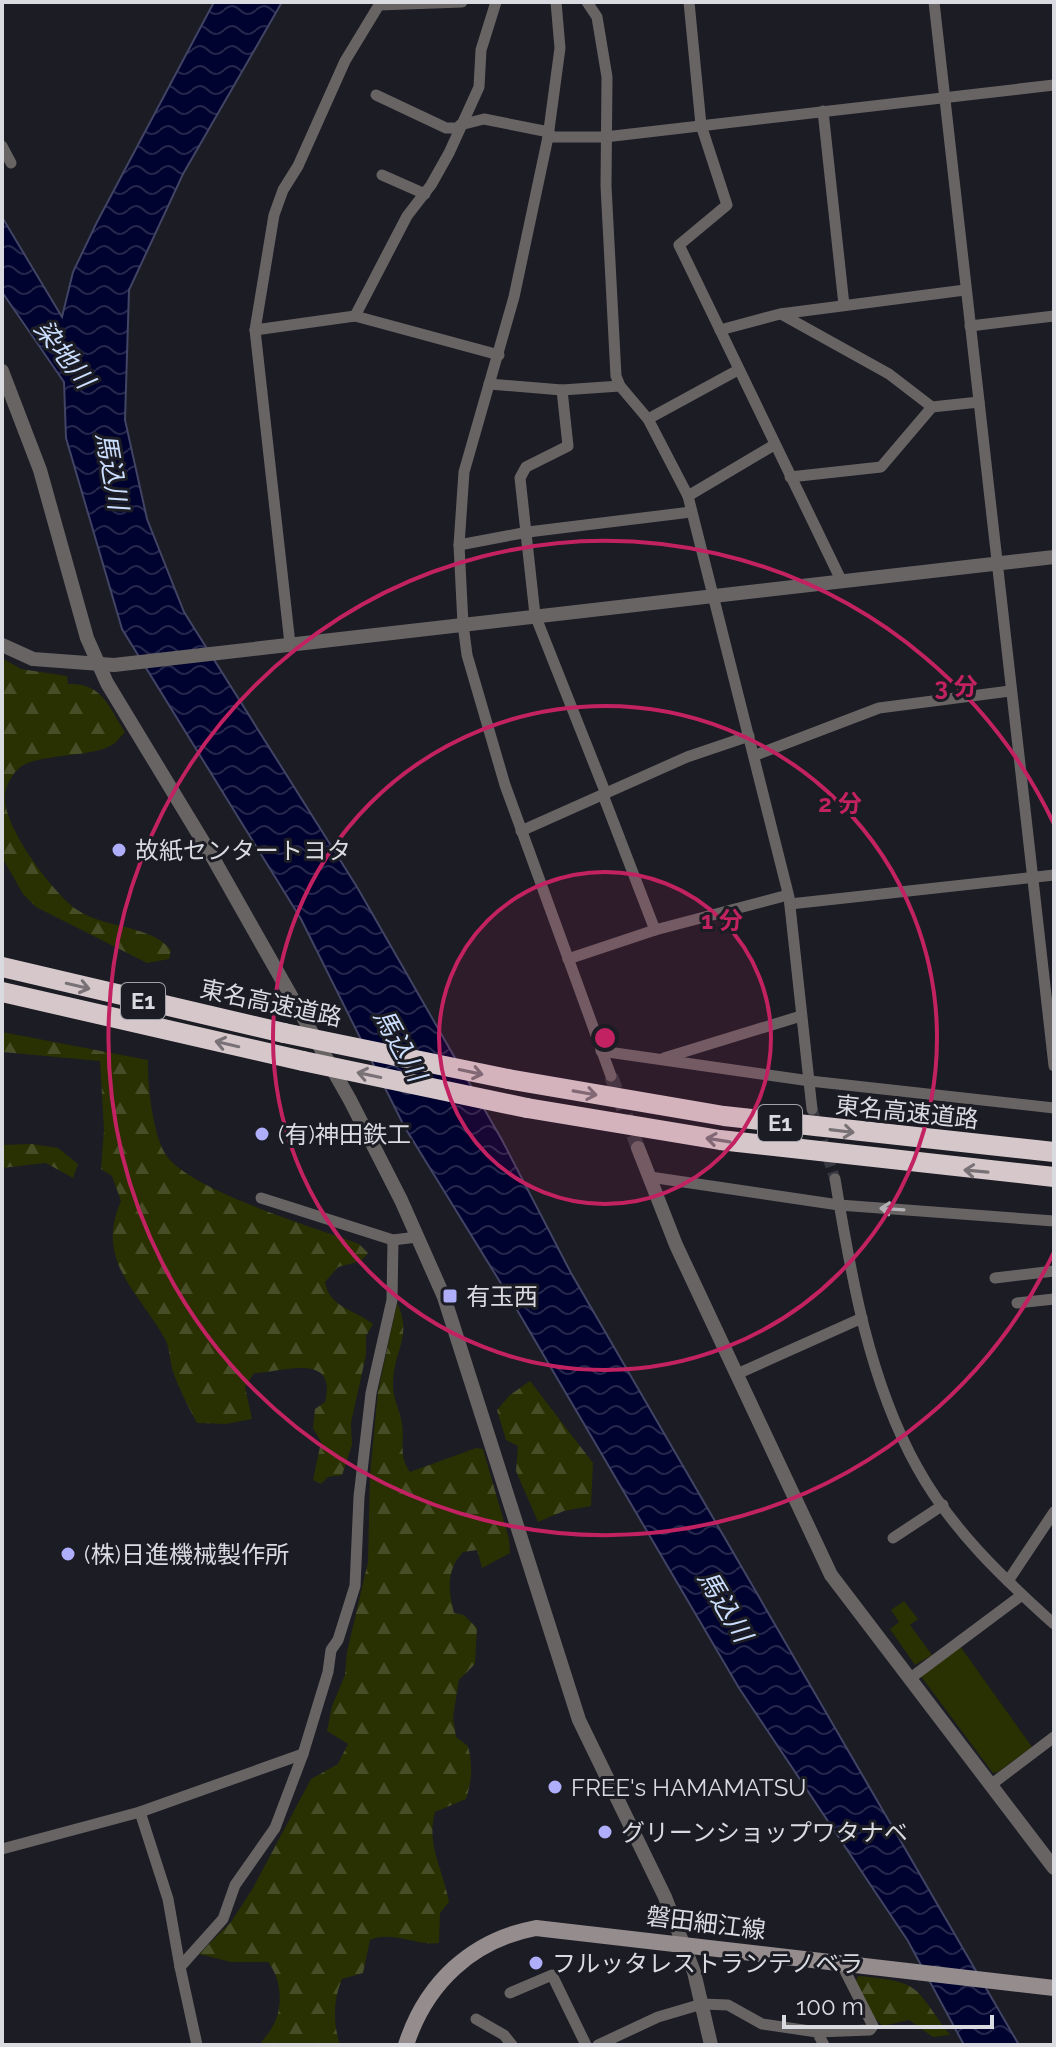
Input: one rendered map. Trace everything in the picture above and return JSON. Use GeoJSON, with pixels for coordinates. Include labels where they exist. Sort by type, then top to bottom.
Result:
{"type":"FeatureCollection","features":[{"type":"Feature","properties":{"kind":"highway","name":"東名高速道路"},"geometry":{"type":"LineString","coordinates":[[2,967],[284,1033],[508,1079],[724,1116],[1054,1152]]}},
{"type":"Feature","properties":{"kind":"highway","name":"東名高速道路"},"geometry":{"type":"LineString","coordinates":[[2,992],[303,1061],[527,1108],[750,1144],[1054,1177]]}},
{"type":"Feature","properties":{"kind":"main road","name":"磐田細江線"},"geometry":{"type":"LineString","coordinates":[[406,2045],[420,2010],[441,1980],[466,1956],[508,1934],[551,1928],[1054,1988]]}},
{"type":"Feature","properties":{"kind":"street"},"geometry":{"type":"LineString","coordinates":[[290,644],[255,330],[274,215],[364,27],[379,5],[462,2]]}},
{"type":"Feature","properties":{"kind":"street"},"geometry":{"type":"LineString","coordinates":[[355,316],[407,216],[425,194],[449,153],[479,87],[481,50],[496,2]]}},
{"type":"Feature","properties":{"kind":"street"},"geometry":{"type":"LineString","coordinates":[[556,2],[560,48],[548,134],[499,355],[464,472],[459,545],[463,624],[470,663],[521,831],[611,1076]]}},
{"type":"Feature","properties":{"kind":"street"},"geometry":{"type":"LineString","coordinates":[[587,2],[597,17],[607,77],[605,137],[611,313],[620,386],[648,419],[688,496],[756,755],[789,899],[812,1109]]}},
{"type":"Feature","properties":{"kind":"street"},"geometry":{"type":"LineString","coordinates":[[689,2],[701,125],[727,205],[679,245],[842,582]]}},
{"type":"Feature","properties":{"kind":"street"},"geometry":{"type":"LineString","coordinates":[[934,2],[1054,1066]]}},
{"type":"Feature","properties":{"kind":"street"},"geometry":{"type":"LineString","coordinates":[[376,95],[446,128],[484,119],[548,134],[605,137],[1054,85]]}},
{"type":"Feature","properties":{"kind":"street"},"geometry":{"type":"LineString","coordinates":[[823,111],[844,305]]}},
{"type":"Feature","properties":{"kind":"street"},"geometry":{"type":"LineString","coordinates":[[2,146],[11,163]]}},
{"type":"Feature","properties":{"kind":"street"},"geometry":{"type":"LineString","coordinates":[[382,175],[425,194]]}},
{"type":"Feature","properties":{"kind":"street"},"geometry":{"type":"LineString","coordinates":[[720,330],[780,314],[965,290]]}},
{"type":"Feature","properties":{"kind":"street"},"geometry":{"type":"LineString","coordinates":[[780,314],[889,374],[932,407]]}},
{"type":"Feature","properties":{"kind":"street"},"geometry":{"type":"LineString","coordinates":[[255,330],[355,316],[499,355]]}},
{"type":"Feature","properties":{"kind":"street"},"geometry":{"type":"LineString","coordinates":[[970,326],[1054,316]]}},
{"type":"Feature","properties":{"kind":"street"},"geometry":{"type":"LineString","coordinates":[[648,419],[738,370]]}},
{"type":"Feature","properties":{"kind":"street"},"geometry":{"type":"LineString","coordinates":[[2,371],[40,470],[87,638],[98,663],[350,1100],[444,1297],[471,1372],[579,1720],[665,1897],[684,1945],[711,2045]]}},
{"type":"Feature","properties":{"kind":"street"},"geometry":{"type":"LineString","coordinates":[[489,384],[562,390],[620,386]]}},
{"type":"Feature","properties":{"kind":"street"},"geometry":{"type":"LineString","coordinates":[[562,390],[567,449],[526,467],[520,478],[535,615],[655,930]]}},
{"type":"Feature","properties":{"kind":"street"},"geometry":{"type":"LineString","coordinates":[[790,477],[881,467],[932,407],[979,402]]}},
{"type":"Feature","properties":{"kind":"street"},"geometry":{"type":"LineString","coordinates":[[688,496],[774,445]]}},
{"type":"Feature","properties":{"kind":"street"},"geometry":{"type":"LineString","coordinates":[[459,545],[528,532],[691,512]]}},
{"type":"Feature","properties":{"kind":"street"},"geometry":{"type":"LineString","coordinates":[[2,645],[33,659],[114,665],[1054,557]]}},
{"type":"Feature","properties":{"kind":"street"},"geometry":{"type":"LineString","coordinates":[[756,755],[879,708],[1010,691]]}},
{"type":"Feature","properties":{"kind":"street"},"geometry":{"type":"LineString","coordinates":[[521,831],[687,757],[749,736]]}},
{"type":"Feature","properties":{"kind":"street"},"geometry":{"type":"LineString","coordinates":[[568,959],[655,930],[789,899],[1054,875]]}},
{"type":"Feature","properties":{"kind":"street"},"geometry":{"type":"LineString","coordinates":[[661,1059],[801,1016]]}},
{"type":"Feature","properties":{"kind":"street"},"geometry":{"type":"LineString","coordinates":[[601,1051],[810,1081],[1054,1108]]}},
{"type":"Feature","properties":{"kind":"street"},"geometry":{"type":"LineString","coordinates":[[638,1148],[676,1245],[831,1575],[912,1677],[1054,1868]]}},
{"type":"Feature","properties":{"kind":"street"},"geometry":{"type":"LineString","coordinates":[[650,1177],[839,1205],[1054,1221]]}},
{"type":"Feature","properties":{"kind":"street"},"geometry":{"type":"LineString","coordinates":[[835,1179],[869,1345],[918,1468],[987,1562],[1054,1624]]}},
{"type":"Feature","properties":{"kind":"street"},"geometry":{"type":"LineString","coordinates":[[261,1198],[393,1240],[417,1237]]}},
{"type":"Feature","properties":{"kind":"street"},"geometry":{"type":"LineString","coordinates":[[180,1967],[223,1919],[235,1885],[275,1828],[303,1754],[328,1672],[331,1650],[338,1640],[355,1586],[359,1497],[371,1393],[392,1300],[393,1240]]}},
{"type":"Feature","properties":{"kind":"street"},"geometry":{"type":"LineString","coordinates":[[995,1278],[1054,1271]]}},
{"type":"Feature","properties":{"kind":"street"},"geometry":{"type":"LineString","coordinates":[[1017,1303],[1054,1299]]}},
{"type":"Feature","properties":{"kind":"street"},"geometry":{"type":"LineString","coordinates":[[737,1374],[862,1318]]}},
{"type":"Feature","properties":{"kind":"street"},"geometry":{"type":"LineString","coordinates":[[893,1538],[943,1505]]}},
{"type":"Feature","properties":{"kind":"street"},"geometry":{"type":"LineString","coordinates":[[1008,1581],[1054,1512]]}},
{"type":"Feature","properties":{"kind":"street"},"geometry":{"type":"LineString","coordinates":[[912,1677],[1022,1595]]}},
{"type":"Feature","properties":{"kind":"street"},"geometry":{"type":"LineString","coordinates":[[992,1784],[1054,1737]]}},
{"type":"Feature","properties":{"kind":"street"},"geometry":{"type":"LineString","coordinates":[[2,1849],[140,1812],[303,1754]]}},
{"type":"Feature","properties":{"kind":"street"},"geometry":{"type":"LineString","coordinates":[[140,1812],[168,1899],[197,2045]]}},
{"type":"Feature","properties":{"kind":"street"},"geometry":{"type":"LineString","coordinates":[[598,2045],[658,2017],[702,2004],[728,2005],[762,2024],[817,2032],[870,2030],[873,2026],[841,1963]]}},
{"type":"Feature","properties":{"kind":"street"},"geometry":{"type":"LineString","coordinates":[[510,1993],[552,1975],[586,2045]]}},
{"type":"Feature","properties":{"kind":"street"},"geometry":{"type":"LineString","coordinates":[[476,2019],[504,2035],[512,2045]]}},
{"type":"Feature","properties":{"kind":"street"},"geometry":{"type":"LineString","coordinates":[[817,2032],[824,2045]]}},
{"type":"Feature","properties":{"kind":"green space"},"geometry":{"type":"Polygon","coordinates":[[[2,658],[21,669],[67,676],[68,684],[89,687],[109,705],[125,732],[114,744],[103,749],[36,760],[18,769],[9,782],[5,797],[12,824],[21,841],[55,889],[76,909],[100,920],[151,935],[171,950],[169,959],[147,963],[36,907],[23,894],[2,857],[2,658]]]}},
{"type":"Feature","properties":{"kind":"green space"},"geometry":{"type":"Polygon","coordinates":[[[2,1032],[148,1060],[154,1123],[166,1155],[180,1169],[227,1195],[359,1244],[368,1253],[361,1261],[338,1267],[325,1282],[337,1303],[373,1324],[366,1336],[366,1355],[351,1423],[352,1445],[342,1475],[328,1477],[321,1484],[313,1480],[321,1442],[313,1428],[315,1409],[325,1402],[327,1386],[323,1376],[315,1370],[291,1368],[254,1373],[245,1387],[252,1419],[226,1424],[197,1423],[175,1378],[166,1341],[124,1276],[117,1259],[113,1242],[114,1223],[121,1201],[112,1176],[101,1169],[104,1130],[100,1061],[2,1052],[2,1032]]]}},
{"type":"Feature","properties":{"kind":"green space"},"geometry":{"type":"Polygon","coordinates":[[[32,1144],[58,1148],[78,1164],[73,1178],[46,1163],[2,1168],[2,1145],[32,1144]]]}},
{"type":"Feature","properties":{"kind":"green space"},"geometry":{"type":"Polygon","coordinates":[[[397,1303],[403,1334],[393,1388],[402,1424],[406,1466],[410,1472],[476,1448],[483,1449],[509,1539],[510,1553],[482,1568],[477,1550],[463,1552],[451,1573],[450,1596],[454,1613],[464,1615],[477,1628],[475,1664],[459,1680],[453,1717],[456,1737],[468,1746],[470,1786],[466,1799],[435,1812],[433,1824],[434,1846],[449,1902],[440,1913],[439,1943],[395,1937],[370,1940],[363,1973],[342,1979],[339,1987],[335,2012],[340,2045],[260,2045],[278,2013],[279,1986],[273,1969],[268,1962],[231,1962],[199,1954],[231,1922],[253,1888],[311,1779],[338,1764],[348,1744],[327,1731],[332,1706],[345,1675],[347,1652],[368,1562],[370,1475],[378,1391],[397,1303]]]}},
{"type":"Feature","properties":{"kind":"green space"},"geometry":{"type":"Polygon","coordinates":[[[530,1381],[593,1463],[591,1506],[564,1511],[538,1522],[516,1471],[518,1446],[506,1440],[497,1410],[510,1395],[530,1381]]]}},
{"type":"Feature","properties":{"kind":"green space"},"geometry":{"type":"Polygon","coordinates":[[[904,1601],[918,1619],[910,1625],[932,1655],[915,1665],[890,1629],[899,1622],[891,1610],[904,1601]]]}},
{"type":"Feature","properties":{"kind":"green space"},"geometry":{"type":"Polygon","coordinates":[[[960,1646],[1032,1747],[998,1772],[993,1773],[920,1675],[960,1646]]]}},
{"type":"Feature","properties":{"kind":"green space"},"geometry":{"type":"Polygon","coordinates":[[[858,1976],[895,1981],[914,1989],[950,2035],[933,2037],[909,2020],[883,2026],[869,2013],[855,1984],[858,1976]]]}},
{"type":"Feature","properties":{"kind":"water"},"geometry":{"type":"Polygon","coordinates":[[[214,2],[282,2],[183,174],[129,290],[125,420],[147,519],[184,612],[357,887],[502,1140],[571,1273],[1019,2045],[964,2045],[908,1941],[739,1688],[513,1303],[404,1126],[301,919],[122,629],[66,438],[64,382],[2,292],[2,217],[62,317],[73,272],[97,222],[214,2]]]}},
{"type":"Feature","properties":{"kind":"tunnel"},"geometry":{"type":"LineString","coordinates":[[611,1076],[638,1148]]}},
{"type":"Feature","properties":{"kind":"tunnel"},"geometry":{"type":"LineString","coordinates":[[812,1109],[835,1179]]}},
{"type":"Feature","properties":{"kind":"place","name":"故紙センタートヨタ"},"geometry":{"type":"Point","coordinates":[119,850]}},
{"type":"Feature","properties":{"kind":"place","name":"(有)神田鉄工"},"geometry":{"type":"Point","coordinates":[262,1134]}},
{"type":"Feature","properties":{"kind":"place","name":"有玉西"},"geometry":{"type":"Point","coordinates":[450,1296]}},
{"type":"Feature","properties":{"kind":"place","name":"(株)日進機械製作所"},"geometry":{"type":"Point","coordinates":[68,1554]}},
{"type":"Feature","properties":{"kind":"place","name":"FREE's HAMAMATSU"},"geometry":{"type":"Point","coordinates":[555,1787]}},
{"type":"Feature","properties":{"kind":"place","name":"グリーンショップワタナベ"},"geometry":{"type":"Point","coordinates":[605,1832]}},
{"type":"Feature","properties":{"kind":"place","name":"フルッタレストランテノベラ"},"geometry":{"type":"Point","coordinates":[536,1963]}},
{"type":"Feature","properties":{"kind":"water label","name":"染地川"},"geometry":{"type":"Point","coordinates":[64,354]}},
{"type":"Feature","properties":{"kind":"water label","name":"馬込川"},"geometry":{"type":"Point","coordinates":[112,471]}},
{"type":"Feature","properties":{"kind":"water label","name":"馬込川"},"geometry":{"type":"Point","coordinates":[400,1045]}},
{"type":"Feature","properties":{"kind":"water label","name":"馬込川"},"geometry":{"type":"Point","coordinates":[725,1606]}}]}
